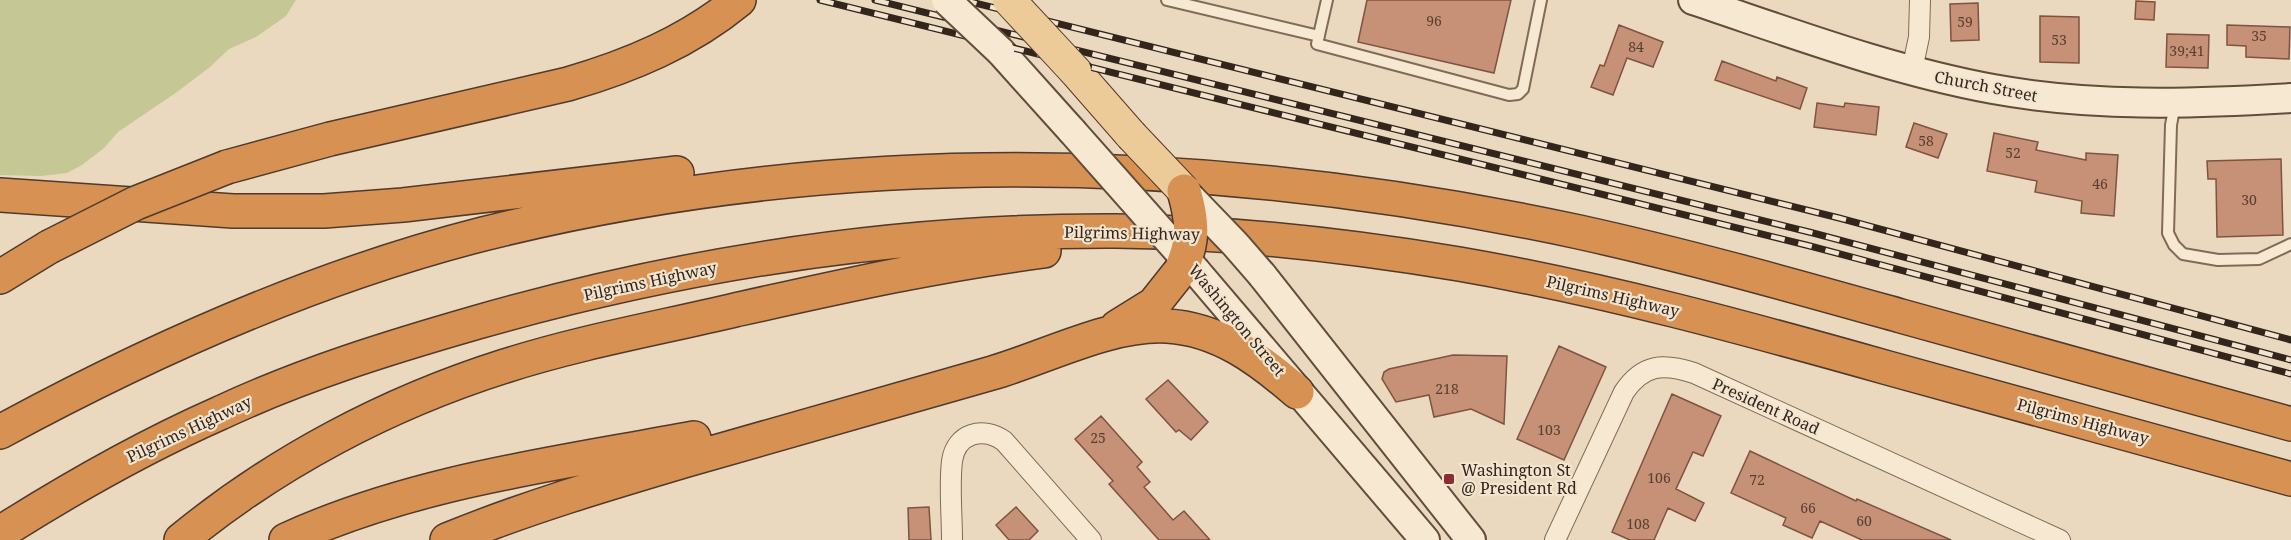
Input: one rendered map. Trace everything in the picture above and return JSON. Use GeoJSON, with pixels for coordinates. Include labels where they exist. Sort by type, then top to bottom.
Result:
{"type":"FeatureCollection","features":[{"type":"Feature","properties":{"kind":"highway"},"geometry":{"type":"LineString","coordinates":[[0,276],[50,247],[136,203],[227,167],[330,139],[577,81],[642,60],[681,40],[739,0]]}},
{"type":"Feature","properties":{"kind":"highway"},"geometry":{"type":"LineString","coordinates":[[0,195],[233,211],[300,212],[403,205],[724,169],[818,166],[939,170],[1071,170],[1219,179],[1370,196],[1502,217],[1619,241],[1735,270],[2291,424]]}},
{"type":"Feature","properties":{"kind":"highway"},"geometry":{"type":"LineString","coordinates":[[0,432],[105,376],[225,323],[327,283],[479,235],[638,201],[712,189],[820,176],[939,170]]}},
{"type":"Feature","properties":{"kind":"highway"},"geometry":{"type":"LineString","coordinates":[[1094,338],[1128,321],[1154,304],[1188,267],[1192,227],[1184,191]]}},
{"type":"Feature","properties":{"kind":"highway","name":"Pilgrims Highway"},"geometry":{"type":"LineString","coordinates":[[0,533],[116,464],[186,428],[259,395],[410,342],[591,292],[718,266],[930,238],[1063,232],[1135,232],[1217,236],[1374,251],[1494,271],[1615,296],[1734,325],[2291,479]]}},
{"type":"Feature","properties":{"kind":"highway"},"geometry":{"type":"LineString","coordinates":[[181,540],[250,488],[354,427],[454,383],[522,360],[864,281],[955,263],[1053,250],[1217,236]]}},
{"type":"Feature","properties":{"kind":"highway"},"geometry":{"type":"LineString","coordinates":[[447,540],[548,502],[876,404],[995,372],[1094,338],[1150,326],[1177,327],[1204,332],[1234,345],[1297,392]]}},
{"type":"Feature","properties":{"kind":"highway"},"geometry":{"type":"LineString","coordinates":[[286,540],[372,507],[435,488],[876,404]]}},
{"type":"Feature","properties":{"kind":"main road","name":"Washington Street"},"geometry":{"type":"LineString","coordinates":[[946,0],[969,20],[1023,76],[1425,540]]}},
{"type":"Feature","properties":{"kind":"main road"},"geometry":{"type":"LineString","coordinates":[[1009,0],[1262,274],[1471,540]]}},
{"type":"Feature","properties":{"kind":"main road","name":"Church Street"},"geometry":{"type":"LineString","coordinates":[[1693,0],[1912,70],[1984,87],[2098,102],[2175,104],[2291,98]]}},
{"type":"Feature","properties":{"kind":"street"},"geometry":{"type":"LineString","coordinates":[[1912,70],[1918,37],[1920,0]]}},
{"type":"Feature","properties":{"kind":"street","name":"President Road"},"geometry":{"type":"LineString","coordinates":[[1555,540],[1624,392],[1636,377],[1645,371],[1662,366],[1694,373],[2061,540]]}},
{"type":"Feature","properties":{"kind":"street"},"geometry":{"type":"LineString","coordinates":[[952,540],[952,460],[958,444],[971,434],[980,432],[989,433],[1004,441],[1091,540]]}},
{"type":"Feature","properties":{"kind":"lane"},"geometry":{"type":"LineString","coordinates":[[1167,0],[1319,36]]}},
{"type":"Feature","properties":{"kind":"lane"},"geometry":{"type":"LineString","coordinates":[[1327,0],[1317,44],[1509,95],[1518,94],[1523,89],[1541,0]]}},
{"type":"Feature","properties":{"kind":"lane"},"geometry":{"type":"LineString","coordinates":[[2175,104],[2171,125],[2168,233],[2174,245],[2183,255],[2218,261],[2259,259],[2291,244]]}},
{"type":"Feature","properties":{"kind":"green space"},"geometry":{"type":"Polygon","coordinates":[[[0,0],[296,0],[286,16],[256,37],[229,49],[177,92],[118,132],[104,148],[82,165],[67,173],[41,176],[0,175],[0,0]]]}},
{"type":"Feature","properties":{"kind":"building"},"geometry":{"type":"Polygon","coordinates":[[[1367,0],[1511,0],[1494,73],[1358,42],[1367,0]]]}},
{"type":"Feature","properties":{"kind":"building"},"geometry":{"type":"Polygon","coordinates":[[[2136,1],[2155,2],[2154,20],[2135,19],[2136,1]]]}},
{"type":"Feature","properties":{"kind":"building"},"geometry":{"type":"Polygon","coordinates":[[[1978,3],[1979,40],[1951,41],[1950,4],[1978,3]]]}},
{"type":"Feature","properties":{"kind":"building"},"geometry":{"type":"Polygon","coordinates":[[[2040,16],[2079,17],[2079,63],[2040,62],[2040,16]]]}},
{"type":"Feature","properties":{"kind":"building"},"geometry":{"type":"Polygon","coordinates":[[[1619,25],[1663,42],[1653,67],[1627,58],[1613,95],[1591,87],[1600,65],[1604,66],[1619,25]]]}},
{"type":"Feature","properties":{"kind":"building"},"geometry":{"type":"Polygon","coordinates":[[[2227,25],[2290,27],[2289,59],[2246,57],[2246,46],[2227,45],[2227,25]]]}},
{"type":"Feature","properties":{"kind":"building"},"geometry":{"type":"Polygon","coordinates":[[[2167,34],[2209,35],[2208,68],[2166,67],[2167,34]]]}},
{"type":"Feature","properties":{"kind":"building"},"geometry":{"type":"Polygon","coordinates":[[[1722,61],[1776,81],[1777,77],[1807,88],[1800,109],[1715,80],[1722,61]]]}},
{"type":"Feature","properties":{"kind":"building"},"geometry":{"type":"Polygon","coordinates":[[[1817,103],[1844,107],[1845,103],[1879,107],[1876,135],[1814,127],[1817,103]]]}},
{"type":"Feature","properties":{"kind":"building"},"geometry":{"type":"Polygon","coordinates":[[[1914,123],[1947,134],[1938,158],[1906,147],[1914,123]]]}},
{"type":"Feature","properties":{"kind":"building"},"geometry":{"type":"Polygon","coordinates":[[[1994,133],[2038,142],[2036,150],[2086,160],[2086,153],[2118,155],[2114,216],[2081,213],[2082,201],[2035,192],[2037,181],[1987,171],[1994,133]]]}},
{"type":"Feature","properties":{"kind":"building"},"geometry":{"type":"Polygon","coordinates":[[[2281,159],[2283,235],[2217,237],[2216,179],[2208,179],[2207,161],[2281,159]]]}},
{"type":"Feature","properties":{"kind":"building"},"geometry":{"type":"Polygon","coordinates":[[[1559,346],[1606,367],[1564,460],[1517,439],[1559,346]]]}},
{"type":"Feature","properties":{"kind":"building"},"geometry":{"type":"Polygon","coordinates":[[[1453,355],[1507,356],[1504,424],[1471,409],[1434,417],[1429,395],[1396,402],[1382,379],[1384,372],[1389,369],[1453,355]]]}},
{"type":"Feature","properties":{"kind":"building"},"geometry":{"type":"Polygon","coordinates":[[[1168,380],[1208,422],[1191,440],[1179,430],[1176,432],[1146,399],[1168,380]]]}},
{"type":"Feature","properties":{"kind":"building"},"geometry":{"type":"Polygon","coordinates":[[[1672,394],[1721,416],[1703,456],[1693,452],[1676,489],[1704,503],[1695,521],[1668,508],[1654,540],[1630,540],[1612,532],[1672,394]]]}},
{"type":"Feature","properties":{"kind":"building"},"geometry":{"type":"Polygon","coordinates":[[[1101,416],[1142,462],[1137,467],[1150,482],[1144,487],[1173,520],[1184,511],[1210,540],[1159,540],[1109,484],[1113,481],[1075,439],[1101,416]]]}},
{"type":"Feature","properties":{"kind":"building"},"geometry":{"type":"Polygon","coordinates":[[[1750,451],[1856,501],[1857,499],[1951,540],[1862,540],[1820,521],[1812,538],[1783,525],[1786,518],[1731,493],[1750,451]]]}},
{"type":"Feature","properties":{"kind":"building"},"geometry":{"type":"Polygon","coordinates":[[[929,507],[931,540],[909,540],[908,508],[929,507]]]}},
{"type":"Feature","properties":{"kind":"building"},"geometry":{"type":"Polygon","coordinates":[[[1016,507],[1038,531],[1029,540],[1009,540],[996,525],[1016,507]]]}},
{"type":"Feature","properties":{"kind":"railway"},"geometry":{"type":"LineString","coordinates":[[820,0],[1810,246],[2291,374]]}},
{"type":"Feature","properties":{"kind":"railway"},"geometry":{"type":"LineString","coordinates":[[875,0],[1813,233],[2291,360]]}},
{"type":"Feature","properties":{"kind":"railway"},"geometry":{"type":"LineString","coordinates":[[963,0],[1839,218],[2291,340]]}},
{"type":"Feature","properties":{"kind":"place","name":"Washington St @ President Rd"},"geometry":{"type":"Point","coordinates":[1449,479]}}]}
